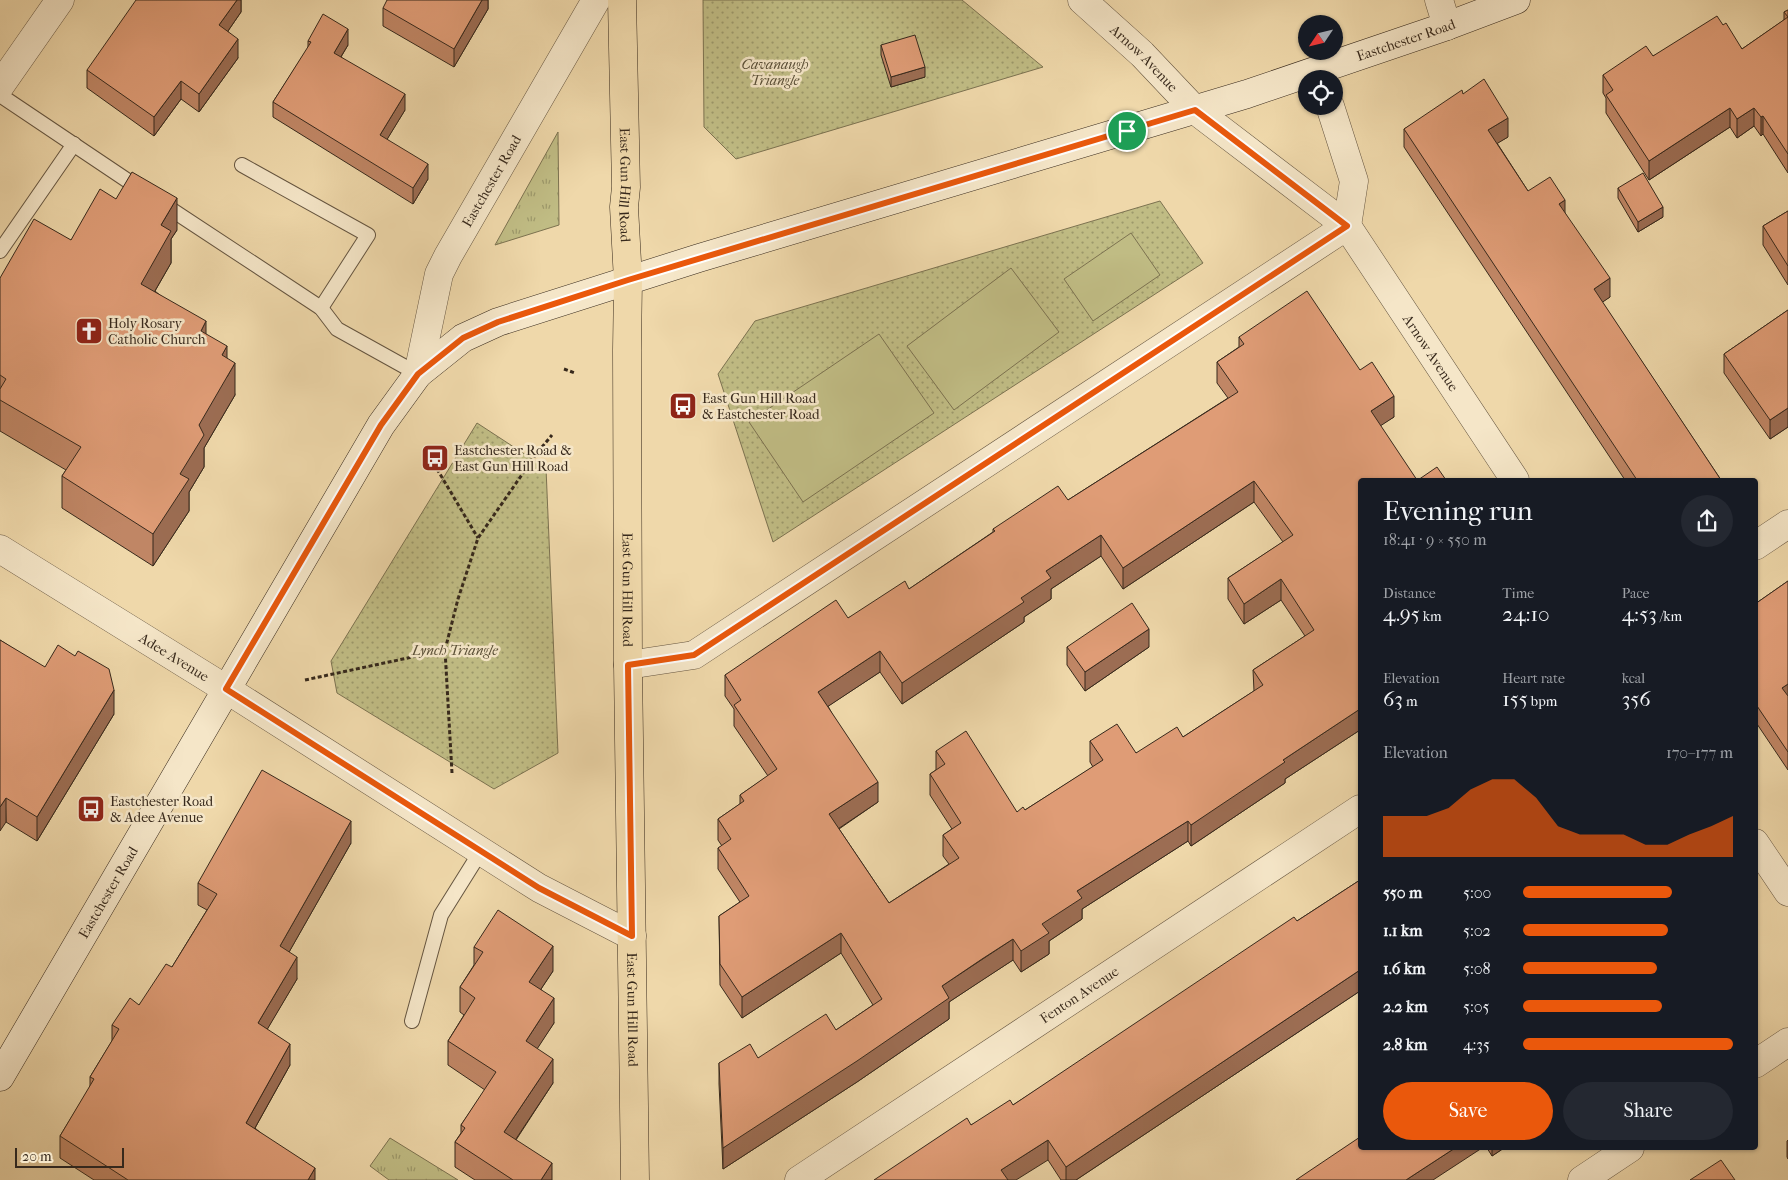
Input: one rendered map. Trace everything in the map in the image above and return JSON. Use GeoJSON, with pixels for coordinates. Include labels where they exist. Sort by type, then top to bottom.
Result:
{"type":"FeatureCollection","features":[{"type":"Feature","properties":{"kind":"main road","name":"East Gun Hill Road"},"geometry":{"type":"LineString","coordinates":[[622,0],[626,187],[624,207],[628,280],[626,350],[628,665],[635,1180]]}},
{"type":"Feature","properties":{"kind":"street"},"geometry":{"type":"LineString","coordinates":[[0,86],[60,0]]}},
{"type":"Feature","properties":{"kind":"street","name":"Eastchester Road"},"geometry":{"type":"LineString","coordinates":[[418,374],[439,274],[596,0]]}},
{"type":"Feature","properties":{"kind":"street","name":"Arnow Avenue"},"geometry":{"type":"LineString","coordinates":[[1082,0],[1142,54],[1195,110],[1347,226],[1514,478]]}},
{"type":"Feature","properties":{"kind":"street"},"geometry":{"type":"LineString","coordinates":[[1439,0],[1447,26]]}},
{"type":"Feature","properties":{"kind":"street","name":"Eastchester Road"},"geometry":{"type":"LineString","coordinates":[[1331,70],[1516,0]]}},
{"type":"Feature","properties":{"kind":"street","name":"Eastchester Road"},"geometry":{"type":"LineString","coordinates":[[0,1077],[381,425],[418,374],[463,338],[498,322],[628,280],[1298,80]]}},
{"type":"Feature","properties":{"kind":"street"},"geometry":{"type":"LineString","coordinates":[[628,665],[694,655],[1347,226],[1354,181],[1333,115]]}},
{"type":"Feature","properties":{"kind":"street"},"geometry":{"type":"LineString","coordinates":[[1758,544],[1788,524]]}},
{"type":"Feature","properties":{"kind":"street","name":"Adee Avenue"},"geometry":{"type":"LineString","coordinates":[[0,549],[226,689],[539,888],[632,936]]}},
{"type":"Feature","properties":{"kind":"street","name":"Fenton Avenue"},"geometry":{"type":"LineString","coordinates":[[799,1180],[1358,810]]}},
{"type":"Feature","properties":{"kind":"street"},"geometry":{"type":"LineString","coordinates":[[1758,847],[1788,892]]}},
{"type":"Feature","properties":{"kind":"street"},"geometry":{"type":"LineString","coordinates":[[1758,1062],[1788,1042]]}},
{"type":"Feature","properties":{"kind":"street"},"geometry":{"type":"LineString","coordinates":[[1582,1180],[1627,1150]]}},
{"type":"Feature","properties":{"kind":"lane"},"geometry":{"type":"LineString","coordinates":[[0,95],[192,224],[322,308],[337,329],[418,374]]}},
{"type":"Feature","properties":{"kind":"lane"},"geometry":{"type":"LineString","coordinates":[[0,251],[74,144]]}},
{"type":"Feature","properties":{"kind":"lane"},"geometry":{"type":"LineString","coordinates":[[242,165],[368,235],[322,308]]}},
{"type":"Feature","properties":{"kind":"lane"},"geometry":{"type":"LineString","coordinates":[[412,1021],[441,915],[481,851]]}},
{"type":"Feature","properties":{"kind":"path"},"geometry":{"type":"LineString","coordinates":[[564,369],[575,373]]}},
{"type":"Feature","properties":{"kind":"path"},"geometry":{"type":"LineString","coordinates":[[452,772],[445,650],[458,599],[478,538],[537,453],[552,435]]}},
{"type":"Feature","properties":{"kind":"path"},"geometry":{"type":"LineString","coordinates":[[437,469],[478,538]]}},
{"type":"Feature","properties":{"kind":"path"},"geometry":{"type":"LineString","coordinates":[[305,680],[445,650]]}},
{"type":"Feature","properties":{"kind":"green space","name":"Cavanaugh Triangle"},"geometry":{"type":"Polygon","coordinates":[[[703,0],[962,0],[1043,67],[736,159],[704,127],[703,0]]]}},
{"type":"Feature","properties":{"kind":"green space"},"geometry":{"type":"Polygon","coordinates":[[[558,132],[559,225],[495,245],[558,132]]]}},
{"type":"Feature","properties":{"kind":"green space"},"geometry":{"type":"Polygon","coordinates":[[[1160,201],[1203,263],[773,542],[718,374],[755,321],[1160,201]]]}},
{"type":"Feature","properties":{"kind":"green space"},"geometry":{"type":"Polygon","coordinates":[[[1131,233],[1160,275],[1093,321],[1064,279],[1131,233]]]}},
{"type":"Feature","properties":{"kind":"green space"},"geometry":{"type":"Polygon","coordinates":[[[1011,268],[1059,332],[954,410],[907,346],[1011,268]]]}},
{"type":"Feature","properties":{"kind":"green space"},"geometry":{"type":"Polygon","coordinates":[[[879,334],[934,413],[803,502],[749,422],[879,334]]]}},
{"type":"Feature","properties":{"kind":"green space","name":"Lynch Triangle"},"geometry":{"type":"Polygon","coordinates":[[[477,423],[546,468],[558,753],[494,789],[337,693],[331,661],[477,423]]]}},
{"type":"Feature","properties":{"kind":"green space"},"geometry":{"type":"Polygon","coordinates":[[[390,1138],[458,1180],[389,1180],[370,1166],[390,1138]]]}},
{"type":"Feature","properties":{"kind":"building"},"geometry":{"type":"Polygon","coordinates":[[[136,0],[237,0],[219,25],[238,39],[199,94],[181,81],[154,117],[87,70],[136,0]]]}},
{"type":"Feature","properties":{"kind":"building"},"geometry":{"type":"Polygon","coordinates":[[[387,0],[482,0],[454,49],[383,8],[387,0]]]}},
{"type":"Feature","properties":{"kind":"building"},"geometry":{"type":"Polygon","coordinates":[[[323,14],[348,29],[334,53],[405,94],[380,135],[428,164],[413,188],[273,102],[311,42],[308,41],[323,14]]]}},
{"type":"Feature","properties":{"kind":"building"},"geometry":{"type":"Polygon","coordinates":[[[1717,16],[1723,25],[1726,23],[1742,49],[1788,17],[1788,154],[1763,116],[1761,117],[1754,108],[1737,119],[1730,108],[1649,161],[1606,95],[1613,90],[1603,75],[1646,46],[1653,56],[1717,16]]]}},
{"type":"Feature","properties":{"kind":"building"},"geometry":{"type":"Polygon","coordinates":[[[915,35],[925,67],[891,77],[881,45],[915,35]]]}},
{"type":"Feature","properties":{"kind":"building"},"geometry":{"type":"Polygon","coordinates":[[[1484,79],[1508,118],[1488,130],[1528,191],[1550,177],[1565,200],[1559,204],[1610,278],[1594,289],[1720,478],[1636,478],[1404,129],[1462,90],[1463,94],[1484,79]]]}},
{"type":"Feature","properties":{"kind":"building"},"geometry":{"type":"Polygon","coordinates":[[[132,172],[177,198],[161,225],[171,231],[141,284],[206,321],[201,331],[227,346],[222,355],[235,363],[199,425],[204,435],[180,474],[189,479],[153,534],[62,476],[81,447],[0,400],[0,389],[6,379],[0,375],[0,278],[34,219],[71,240],[100,189],[116,199],[132,172]]]}},
{"type":"Feature","properties":{"kind":"building"},"geometry":{"type":"Polygon","coordinates":[[[1643,173],[1663,207],[1638,222],[1618,188],[1643,173]]]}},
{"type":"Feature","properties":{"kind":"building"},"geometry":{"type":"Polygon","coordinates":[[[1788,211],[1788,266],[1763,226],[1788,211]]]}},
{"type":"Feature","properties":{"kind":"building"},"geometry":{"type":"Polygon","coordinates":[[[1307,291],[1360,370],[1372,362],[1394,396],[1371,411],[1416,478],[1358,478],[1358,710],[1283,760],[1285,762],[1191,825],[1188,821],[1077,891],[1082,898],[1042,924],[1049,933],[1021,951],[1013,939],[982,959],[942,986],[949,998],[857,1061],[723,1148],[719,1063],[750,1044],[758,1058],[826,1014],[836,1030],[882,999],[841,933],[742,997],[720,964],[719,916],[749,896],[718,848],[731,839],[718,819],[744,801],[740,795],[777,769],[734,705],[741,700],[725,675],[836,600],[848,618],[905,581],[909,589],[995,531],[993,529],[1058,486],[1068,500],[1238,392],[1217,362],[1244,344],[1239,337],[1307,291]],[[1254,481],[1123,568],[1101,535],[1046,571],[1051,578],[1021,598],[1024,602],[902,683],[880,651],[818,692],[878,782],[829,814],[889,903],[959,858],[943,835],[961,823],[930,774],[945,764],[936,751],[966,731],[1017,812],[1023,807],[1025,810],[1103,760],[1090,741],[1117,724],[1136,753],[1177,727],[1183,737],[1263,685],[1253,670],[1314,630],[1281,579],[1244,604],[1228,578],[1293,535],[1254,481]]]}},
{"type":"Feature","properties":{"kind":"building"},"geometry":{"type":"Polygon","coordinates":[[[1788,310],[1788,408],[1770,420],[1724,354],[1788,310]]]}},
{"type":"Feature","properties":{"kind":"building"},"geometry":{"type":"Polygon","coordinates":[[[1437,467],[1445,478],[1421,478],[1437,467]]]}},
{"type":"Feature","properties":{"kind":"building"},"geometry":{"type":"Polygon","coordinates":[[[1788,581],[1788,684],[1782,688],[1788,696],[1788,752],[1758,707],[1758,602],[1788,581]]]}},
{"type":"Feature","properties":{"kind":"building"},"geometry":{"type":"Polygon","coordinates":[[[1132,603],[1149,629],[1085,672],[1067,647],[1132,603]]]}},
{"type":"Feature","properties":{"kind":"building"},"geometry":{"type":"Polygon","coordinates":[[[0,640],[45,667],[58,645],[75,656],[78,651],[109,669],[114,690],[37,817],[6,798],[0,807],[0,640]]]}},
{"type":"Feature","properties":{"kind":"building"},"geometry":{"type":"Polygon","coordinates":[[[262,770],[351,821],[280,946],[297,957],[258,1023],[290,1044],[246,1123],[315,1168],[308,1180],[128,1180],[60,1136],[94,1079],[90,1077],[119,1029],[112,1025],[130,998],[139,1005],[166,964],[172,967],[217,894],[198,883],[262,770]]]}},
{"type":"Feature","properties":{"kind":"building"},"geometry":{"type":"Polygon","coordinates":[[[1358,881],[1358,971],[1066,1167],[1048,1140],[1001,1170],[1008,1180],[874,1180],[967,1118],[971,1125],[1010,1100],[1013,1105],[1294,917],[1297,921],[1358,881]]]}},
{"type":"Feature","properties":{"kind":"building"},"geometry":{"type":"Polygon","coordinates":[[[498,910],[553,946],[529,982],[554,998],[526,1041],[553,1059],[504,1132],[552,1163],[541,1180],[513,1180],[455,1142],[465,1128],[461,1125],[496,1072],[448,1041],[475,998],[460,987],[483,952],[474,947],[498,910]]]}},
{"type":"Feature","properties":{"kind":"building"},"geometry":{"type":"Polygon","coordinates":[[[1358,1138],[1358,1150],[1452,1150],[1406,1180],[1296,1180],[1358,1138]]]}},
{"type":"Feature","properties":{"kind":"building"},"geometry":{"type":"Polygon","coordinates":[[[1721,1160],[1735,1180],[1690,1180],[1721,1160]]]}},
{"type":"Feature","properties":{"kind":"place","name":"Holy Rosary Catholic Church"},"geometry":{"type":"Point","coordinates":[89,331]}},
{"type":"Feature","properties":{"kind":"place","name":"East Gun Hill Road & Eastchester Road"},"geometry":{"type":"Point","coordinates":[683,406]}},
{"type":"Feature","properties":{"kind":"place","name":"Eastchester Road & East Gun Hill Road"},"geometry":{"type":"Point","coordinates":[435,458]}},
{"type":"Feature","properties":{"kind":"place","name":"Eastchester Road & Adee Avenue"},"geometry":{"type":"Point","coordinates":[91,809]}},
{"type":"Feature","properties":{"kind":"route"},"geometry":{"type":"LineString","coordinates":[[1195,110],[1347,226],[694,655],[628,665],[632,936],[539,888],[226,689],[381,425],[418,374],[463,338],[498,322],[628,280],[1127,131],[1195,110]]}}]}
